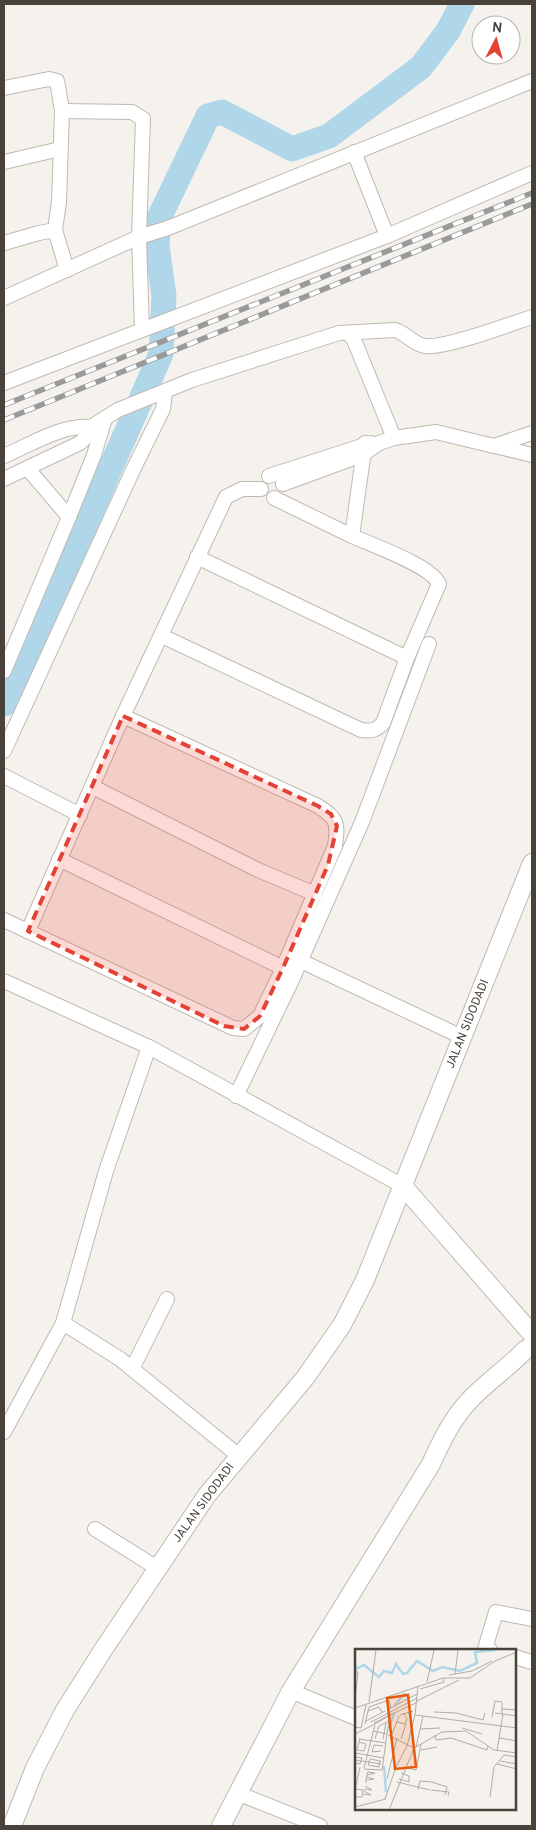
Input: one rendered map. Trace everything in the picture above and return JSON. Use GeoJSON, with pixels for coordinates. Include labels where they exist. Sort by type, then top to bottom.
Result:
{"type":"FeatureCollection","features":[{"type":"Feature","properties":{"kind":"street"},"geometry":{"type":"LineString","coordinates":[[4,88],[54,79],[57,81],[62,111],[60,202],[55,230],[67,270]]}},
{"type":"Feature","properties":{"kind":"street"},"geometry":{"type":"LineString","coordinates":[[4,298],[140,237],[168,228],[532,81]]}},
{"type":"Feature","properties":{"kind":"street"},"geometry":{"type":"LineString","coordinates":[[62,111],[132,112],[143,119],[140,237],[142,330]]}},
{"type":"Feature","properties":{"kind":"street"},"geometry":{"type":"LineString","coordinates":[[4,162],[60,149]]}},
{"type":"Feature","properties":{"kind":"street"},"geometry":{"type":"LineString","coordinates":[[354,152],[387,236]]}},
{"type":"Feature","properties":{"kind":"street"},"geometry":{"type":"LineString","coordinates":[[5,379],[142,330],[387,236],[532,173]]}},
{"type":"Feature","properties":{"kind":"street"},"geometry":{"type":"LineString","coordinates":[[4,243],[39,232],[55,230]]}},
{"type":"Feature","properties":{"kind":"street"},"geometry":{"type":"LineString","coordinates":[[4,456],[62,430],[91,427],[118,410],[201,377],[339,333],[395,330],[404,333],[418,344],[437,346],[532,317]]}},
{"type":"Feature","properties":{"kind":"street"},"geometry":{"type":"LineString","coordinates":[[348,333],[354,340],[394,438]]}},
{"type":"Feature","properties":{"kind":"street"},"geometry":{"type":"LineString","coordinates":[[4,751],[133,470],[164,409],[165,392]]}},
{"type":"Feature","properties":{"kind":"street"},"geometry":{"type":"LineString","coordinates":[[4,671],[94,455],[105,418]]}},
{"type":"Feature","properties":{"kind":"street"},"geometry":{"type":"LineString","coordinates":[[4,479],[80,443],[87,436],[91,427]]}},
{"type":"Feature","properties":{"kind":"street"},"geometry":{"type":"LineString","coordinates":[[162,636],[361,730],[372,731],[383,723],[407,658],[437,592],[439,584],[437,578],[423,569],[274,498],[266,496],[261,489],[263,481],[270,476],[394,438],[436,432],[532,455]]}},
{"type":"Feature","properties":{"kind":"street"},"geometry":{"type":"LineString","coordinates":[[494,446],[532,433]]}},
{"type":"Feature","properties":{"kind":"street"},"geometry":{"type":"LineString","coordinates":[[36,442],[46,460]]}},
{"type":"Feature","properties":{"kind":"street"},"geometry":{"type":"LineString","coordinates":[[283,484],[369,447]]}},
{"type":"Feature","properties":{"kind":"street"},"geometry":{"type":"LineString","coordinates":[[352,536],[369,447]]}},
{"type":"Feature","properties":{"kind":"street"},"geometry":{"type":"LineString","coordinates":[[28,468],[69,517]]}},
{"type":"Feature","properties":{"kind":"street"},"geometry":{"type":"LineString","coordinates":[[270,476],[278,477],[283,484],[282,493],[274,498]]}},
{"type":"Feature","properties":{"kind":"street"},"geometry":{"type":"LineString","coordinates":[[28,931],[124,716],[226,497],[242,490],[261,489]]}},
{"type":"Feature","properties":{"kind":"street"},"geometry":{"type":"LineString","coordinates":[[197,557],[407,658]]}},
{"type":"Feature","properties":{"kind":"street"},"geometry":{"type":"LineString","coordinates":[[236,1096],[301,960],[362,822],[430,644]]}},
{"type":"Feature","properties":{"kind":"street"},"geometry":{"type":"LineString","coordinates":[[4,920],[233,1028],[244,1029],[260,1016],[283,968],[335,846],[337,826],[331,814],[318,806],[124,716]]}},
{"type":"Feature","properties":{"kind":"street"},"geometry":{"type":"LineString","coordinates":[[4,776],[80,814]]}},
{"type":"Feature","properties":{"kind":"street"},"geometry":{"type":"LineString","coordinates":[[93,787],[258,870],[315,894]]}},
{"type":"Feature","properties":{"kind":"street"},"geometry":{"type":"LineString","coordinates":[[59,859],[283,968]]}},
{"type":"Feature","properties":{"kind":"street","name":"JALAN SIDODADI"},"geometry":{"type":"LineString","coordinates":[[12,1826],[35,1768],[65,1710],[157,1568],[207,1495],[305,1378],[342,1325],[365,1280],[532,863]]}},
{"type":"Feature","properties":{"kind":"street"},"geometry":{"type":"LineString","coordinates":[[301,960],[462,1038]]}},
{"type":"Feature","properties":{"kind":"street"},"geometry":{"type":"LineString","coordinates":[[4,981],[149,1047],[403,1186],[532,1334]]}},
{"type":"Feature","properties":{"kind":"street"},"geometry":{"type":"LineString","coordinates":[[4,1432],[63,1323],[78,1276],[106,1171],[149,1047]]}},
{"type":"Feature","properties":{"kind":"street"},"geometry":{"type":"LineString","coordinates":[[132,1369],[166,1299]]}},
{"type":"Feature","properties":{"kind":"street"},"geometry":{"type":"LineString","coordinates":[[63,1323],[132,1369],[239,1456]]}},
{"type":"Feature","properties":{"kind":"street"},"geometry":{"type":"LineString","coordinates":[[221,1826],[291,1691],[431,1464],[446,1432],[466,1404],[525,1350],[532,1346]]}},
{"type":"Feature","properties":{"kind":"street"},"geometry":{"type":"LineString","coordinates":[[95,1529],[157,1568]]}},
{"type":"Feature","properties":{"kind":"street"},"geometry":{"type":"LineString","coordinates":[[486,1649],[496,1612],[532,1619]]}},
{"type":"Feature","properties":{"kind":"street"},"geometry":{"type":"LineString","coordinates":[[516,1657],[532,1662]]}},
{"type":"Feature","properties":{"kind":"street"},"geometry":{"type":"LineString","coordinates":[[291,1691],[355,1718]]}},
{"type":"Feature","properties":{"kind":"street"},"geometry":{"type":"LineString","coordinates":[[237,1793],[320,1826]]}},
{"type":"Feature","properties":{"kind":"highlighted area"},"geometry":{"type":"Polygon","coordinates":[[[123,716],[318,806],[331,814],[337,826],[328,865],[283,968],[260,1016],[244,1029],[224,1026],[28,931],[123,716]]]}},
{"type":"Feature","properties":{"kind":"waterway"},"geometry":{"type":"LineString","coordinates":[[4,704],[42,623],[161,354],[164,296],[157,246],[159,218],[208,116],[222,112],[292,149],[329,136],[421,67],[448,31],[462,4]]}},
{"type":"Feature","properties":{"kind":"railway"},"geometry":{"type":"LineString","coordinates":[[4,405],[532,193]]}},
{"type":"Feature","properties":{"kind":"railway"},"geometry":{"type":"LineString","coordinates":[[4,420],[532,204]]}}]}
